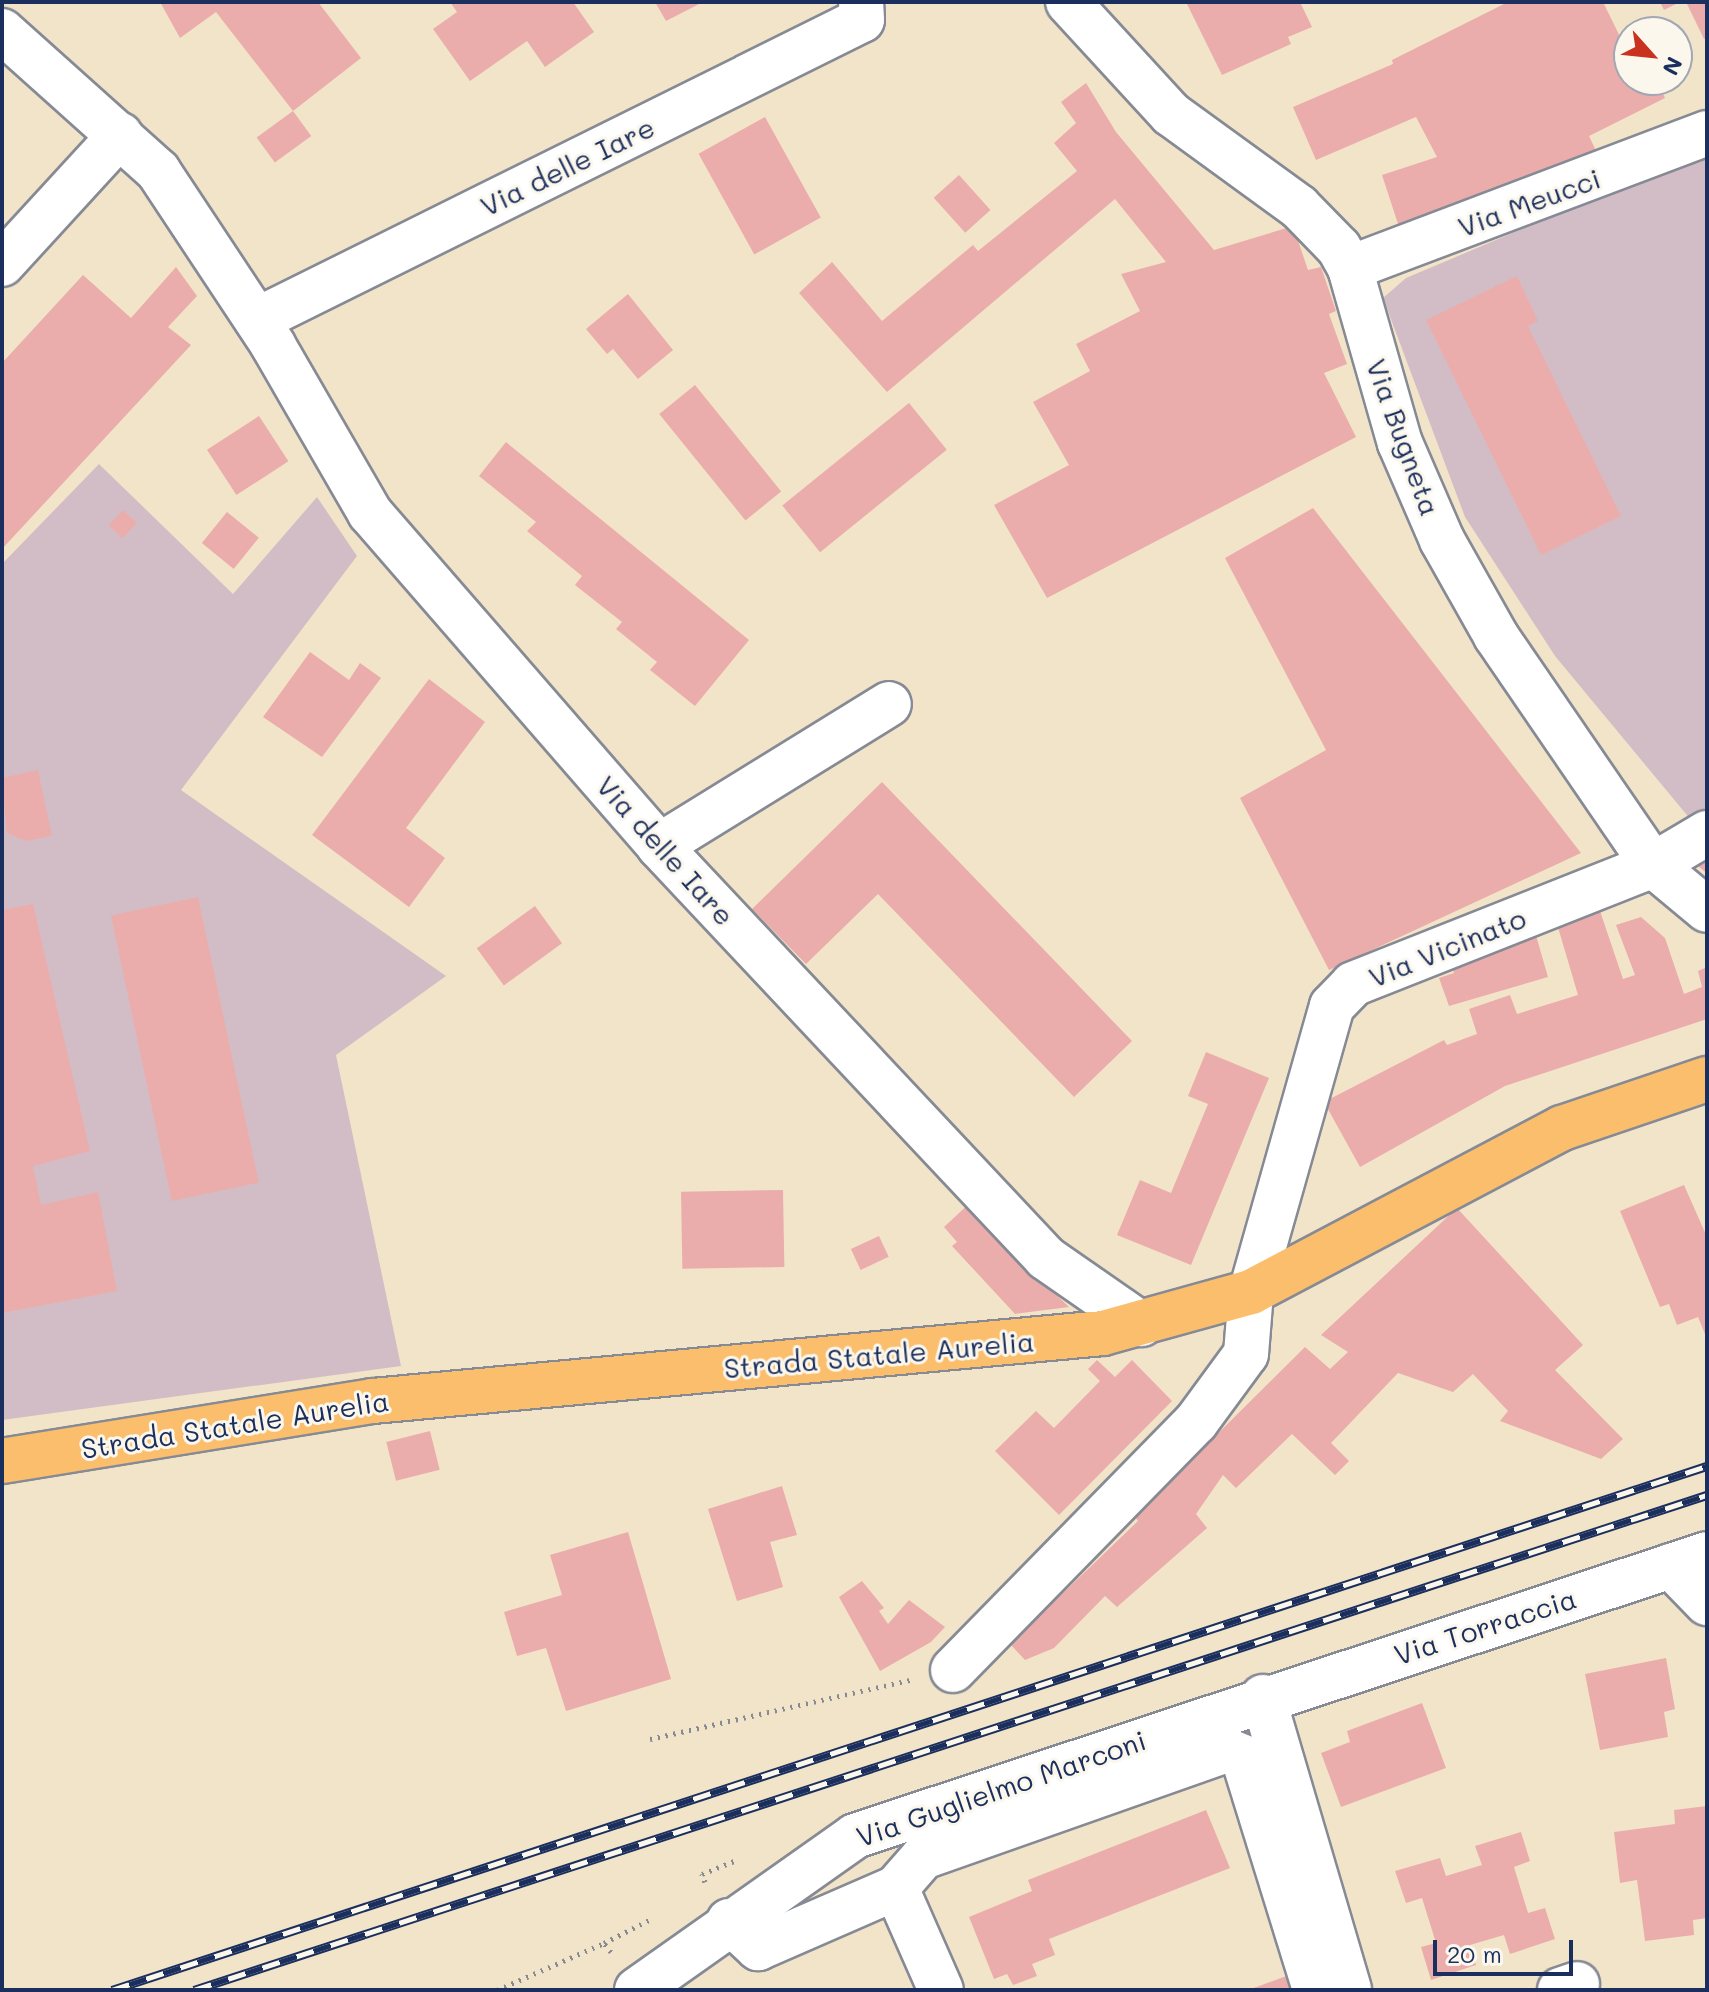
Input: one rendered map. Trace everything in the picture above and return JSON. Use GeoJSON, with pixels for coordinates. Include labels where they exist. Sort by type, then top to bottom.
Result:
{"type":"FeatureCollection","features":[{"type":"Feature","properties":{"kind":"main road","name":"Strada Statale Aurelia"},"geometry":{"type":"LineString","coordinates":[[2,1461],[373,1401],[1088,1334],[1141,1324],[1251,1292],[1562,1128],[1707,1079]]}},
{"type":"Feature","properties":{"kind":"street","name":"Via delle Iare"},"geometry":{"type":"LineString","coordinates":[[257,320],[862,20],[861,2]]}},
{"type":"Feature","properties":{"kind":"street","name":"Via Bugneta"},"geometry":{"type":"LineString","coordinates":[[1075,4],[1171,114],[1299,207],[1350,268],[1400,443],[1442,540],[1496,636],[1653,865],[1707,910]]}},
{"type":"Feature","properties":{"kind":"street","name":"Via delle Iare"},"geometry":{"type":"LineString","coordinates":[[2,31],[158,171],[257,320],[370,513],[659,846],[1046,1258],[1141,1324]]}},
{"type":"Feature","properties":{"kind":"street","name":"Via Meucci"},"geometry":{"type":"LineString","coordinates":[[1350,268],[1707,133]]}},
{"type":"Feature","properties":{"kind":"street"},"geometry":{"type":"LineString","coordinates":[[2,264],[120,135]]}},
{"type":"Feature","properties":{"kind":"street"},"geometry":{"type":"LineString","coordinates":[[659,846],[889,704]]}},
{"type":"Feature","properties":{"kind":"street","name":"Via Vicinato"},"geometry":{"type":"LineString","coordinates":[[1251,1292],[1332,1006],[1353,984],[1653,865],[1707,833]]}},
{"type":"Feature","properties":{"kind":"street"},"geometry":{"type":"LineString","coordinates":[[953,1670],[1196,1422],[1246,1354],[1251,1292]]}},
{"type":"Feature","properties":{"kind":"street"},"geometry":{"type":"LineString","coordinates":[[1689,1560],[1707,1603]]}},
{"type":"Feature","properties":{"kind":"street","name":"Via Torraccia"},"geometry":{"type":"LineString","coordinates":[[1263,1697],[1689,1560]]}},
{"type":"Feature","properties":{"kind":"street"},"geometry":{"type":"LineString","coordinates":[[1263,1697],[1349,1990]]}},
{"type":"Feature","properties":{"kind":"street","name":"Via Guglielmo Marconi"},"geometry":{"type":"LineString","coordinates":[[637,1990],[729,1921],[855,1836],[1263,1697]]}},
{"type":"Feature","properties":{"kind":"street"},"geometry":{"type":"LineString","coordinates":[[729,1921],[758,1948],[896,1888],[923,1857],[1227,1750],[1243,1757],[1315,1990]]}},
{"type":"Feature","properties":{"kind":"street"},"geometry":{"type":"LineString","coordinates":[[896,1888],[941,1990]]}},
{"type":"Feature","properties":{"kind":"path"},"geometry":{"type":"LineString","coordinates":[[650,1739],[953,1670]]}},
{"type":"Feature","properties":{"kind":"path"},"geometry":{"type":"LineString","coordinates":[[497,1990],[604,1943]]}},
{"type":"Feature","properties":{"kind":"shaded area"},"geometry":{"type":"Polygon","coordinates":[[[1707,151],[1707,819],[1696,826],[1555,656],[1465,517],[1383,298],[1406,278],[1707,151]]]}},
{"type":"Feature","properties":{"kind":"shaded area"},"geometry":{"type":"Polygon","coordinates":[[[99,464],[233,594],[317,497],[357,556],[181,790],[446,976],[336,1055],[401,1366],[2,1420],[2,564],[99,464]]]}},
{"type":"Feature","properties":{"kind":"building"},"geometry":{"type":"Polygon","coordinates":[[[160,2],[318,2],[361,58],[293,111],[216,12],[180,38],[160,2]]]}},
{"type":"Feature","properties":{"kind":"building"},"geometry":{"type":"Polygon","coordinates":[[[450,2],[573,2],[594,32],[545,67],[527,41],[470,81],[433,29],[457,12],[450,2]]]}},
{"type":"Feature","properties":{"kind":"building"},"geometry":{"type":"Polygon","coordinates":[[[655,2],[703,2],[666,21],[655,2]]]}},
{"type":"Feature","properties":{"kind":"building"},"geometry":{"type":"Polygon","coordinates":[[[1186,2],[1300,2],[1312,27],[1288,37],[1291,44],[1222,75],[1186,2]]]}},
{"type":"Feature","properties":{"kind":"building"},"geometry":{"type":"Polygon","coordinates":[[[1508,2],[1603,2],[1613,22],[1613,96],[1665,98],[1589,136],[1598,155],[1401,233],[1382,175],[1437,157],[1416,117],[1316,160],[1293,107],[1393,64],[1392,60],[1508,2]]]}},
{"type":"Feature","properties":{"kind":"building"},"geometry":{"type":"Polygon","coordinates":[[[1660,2],[1680,2],[1664,10],[1660,2]]]}},
{"type":"Feature","properties":{"kind":"building"},"geometry":{"type":"Polygon","coordinates":[[[1686,2],[1707,2],[1707,38],[1704,39],[1686,2]]]}},
{"type":"Feature","properties":{"kind":"building"},"geometry":{"type":"Polygon","coordinates":[[[1086,83],[1116,132],[1214,250],[1293,226],[1308,270],[1321,267],[1336,311],[1329,314],[1347,364],[1324,373],[1356,437],[1047,598],[994,505],[1069,465],[1033,402],[1090,371],[1076,344],[1140,311],[1121,274],[1166,262],[1115,199],[887,392],[799,293],[832,262],[882,321],[973,245],[978,251],[1077,171],[1054,143],[1076,123],[1061,102],[1086,83]]]}},
{"type":"Feature","properties":{"kind":"building"},"geometry":{"type":"Polygon","coordinates":[[[293,111],[311,136],[275,163],[257,137],[293,111]]]}},
{"type":"Feature","properties":{"kind":"building"},"geometry":{"type":"Polygon","coordinates":[[[765,117],[821,218],[754,254],[699,154],[765,117]]]}},
{"type":"Feature","properties":{"kind":"building"},"geometry":{"type":"Polygon","coordinates":[[[959,175],[990,210],[965,233],[934,198],[959,175]]]}},
{"type":"Feature","properties":{"kind":"building"},"geometry":{"type":"Polygon","coordinates":[[[176,267],[197,296],[168,327],[191,345],[2,549],[2,363],[83,275],[131,318],[176,267]]]}},
{"type":"Feature","properties":{"kind":"building"},"geometry":{"type":"Polygon","coordinates":[[[1517,276],[1538,321],[1528,326],[1621,516],[1541,555],[1426,320],[1517,276]]]}},
{"type":"Feature","properties":{"kind":"building"},"geometry":{"type":"Polygon","coordinates":[[[628,294],[673,350],[638,379],[613,349],[607,354],[586,329],[628,294]]]}},
{"type":"Feature","properties":{"kind":"building"},"geometry":{"type":"Polygon","coordinates":[[[695,385],[781,491],[745,520],[659,414],[695,385]]]}},
{"type":"Feature","properties":{"kind":"building"},"geometry":{"type":"Polygon","coordinates":[[[909,403],[947,450],[820,552],[782,506],[909,403]]]}},
{"type":"Feature","properties":{"kind":"building"},"geometry":{"type":"Polygon","coordinates":[[[259,416],[288,461],[236,495],[207,450],[259,416]]]}},
{"type":"Feature","properties":{"kind":"building"},"geometry":{"type":"Polygon","coordinates":[[[506,442],[749,640],[695,706],[650,670],[657,662],[616,629],[622,622],[575,585],[582,576],[527,531],[536,522],[479,476],[506,442]]]}},
{"type":"Feature","properties":{"kind":"building"},"geometry":{"type":"Polygon","coordinates":[[[1313,508],[1581,853],[1329,970],[1240,798],[1326,750],[1225,558],[1313,508]]]}},
{"type":"Feature","properties":{"kind":"building"},"geometry":{"type":"Polygon","coordinates":[[[123,510],[137,523],[123,538],[109,525],[123,510]]]}},
{"type":"Feature","properties":{"kind":"building"},"geometry":{"type":"Polygon","coordinates":[[[227,512],[259,538],[234,569],[202,543],[227,512]]]}},
{"type":"Feature","properties":{"kind":"building"},"geometry":{"type":"Polygon","coordinates":[[[310,652],[349,680],[360,663],[381,678],[322,757],[263,717],[310,652]]]}},
{"type":"Feature","properties":{"kind":"building"},"geometry":{"type":"Polygon","coordinates":[[[429,679],[485,722],[406,828],[445,858],[409,907],[312,835],[429,679]]]}},
{"type":"Feature","properties":{"kind":"building"},"geometry":{"type":"Polygon","coordinates":[[[38,770],[52,836],[26,841],[7,833],[2,778],[38,770]]]}},
{"type":"Feature","properties":{"kind":"building"},"geometry":{"type":"Polygon","coordinates":[[[882,782],[1132,1041],[1074,1097],[878,894],[806,964],[752,909],[882,782]]]}},
{"type":"Feature","properties":{"kind":"building"},"geometry":{"type":"Polygon","coordinates":[[[1707,855],[1707,873],[1695,864],[1707,855]]]}},
{"type":"Feature","properties":{"kind":"building"},"geometry":{"type":"Polygon","coordinates":[[[198,897],[259,1183],[172,1201],[111,916],[198,897]]]}},
{"type":"Feature","properties":{"kind":"building"},"geometry":{"type":"Polygon","coordinates":[[[33,904],[90,1151],[33,1166],[41,1205],[98,1192],[117,1291],[2,1313],[2,910],[33,904]]]}},
{"type":"Feature","properties":{"kind":"building"},"geometry":{"type":"Polygon","coordinates":[[[535,906],[562,943],[504,986],[477,948],[535,906]]]}},
{"type":"Feature","properties":{"kind":"building"},"geometry":{"type":"Polygon","coordinates":[[[1600,911],[1623,979],[1635,975],[1616,925],[1641,917],[1665,938],[1684,994],[1702,987],[1698,971],[1707,967],[1707,1019],[1505,1086],[1360,1167],[1324,1102],[1444,1040],[1447,1045],[1477,1034],[1469,1009],[1510,995],[1517,1014],[1578,995],[1557,924],[1600,911]]]}},
{"type":"Feature","properties":{"kind":"building"},"geometry":{"type":"Polygon","coordinates":[[[1535,932],[1548,977],[1449,1006],[1439,978],[1454,973],[1449,957],[1535,932]]]}},
{"type":"Feature","properties":{"kind":"building"},"geometry":{"type":"Polygon","coordinates":[[[1206,1052],[1269,1078],[1191,1265],[1117,1235],[1140,1180],[1171,1193],[1208,1104],[1188,1096],[1206,1052]]]}},
{"type":"Feature","properties":{"kind":"building"},"geometry":{"type":"Polygon","coordinates":[[[1684,1185],[1707,1237],[1707,1339],[1698,1317],[1677,1325],[1669,1304],[1660,1307],[1620,1211],[1684,1185]]]}},
{"type":"Feature","properties":{"kind":"building"},"geometry":{"type":"Polygon","coordinates":[[[783,1190],[784,1267],[682,1269],[681,1192],[783,1190]]]}},
{"type":"Feature","properties":{"kind":"building"},"geometry":{"type":"Polygon","coordinates":[[[973,1200],[1050,1282],[1046,1285],[1069,1307],[1015,1314],[952,1246],[957,1242],[944,1227],[973,1200]]]}},
{"type":"Feature","properties":{"kind":"building"},"geometry":{"type":"Polygon","coordinates":[[[1457,1208],[1583,1345],[1555,1370],[1623,1439],[1601,1459],[1500,1421],[1508,1411],[1473,1374],[1453,1392],[1398,1373],[1331,1443],[1349,1461],[1335,1475],[1292,1434],[1236,1488],[1223,1475],[1196,1514],[1207,1528],[1117,1607],[1105,1596],[1054,1648],[1025,1660],[1010,1644],[1138,1521],[1132,1513],[1168,1476],[1172,1479],[1305,1347],[1330,1369],[1348,1352],[1321,1335],[1457,1208]]]}},
{"type":"Feature","properties":{"kind":"building"},"geometry":{"type":"Polygon","coordinates":[[[879,1236],[889,1257],[861,1270],[851,1249],[879,1236]]]}},
{"type":"Feature","properties":{"kind":"building"},"geometry":{"type":"Polygon","coordinates":[[[1097,1360],[1115,1377],[1132,1360],[1172,1401],[1059,1515],[995,1451],[1036,1411],[1054,1428],[1100,1381],[1088,1369],[1097,1360]]]}},
{"type":"Feature","properties":{"kind":"building"},"geometry":{"type":"Polygon","coordinates":[[[430,1431],[440,1470],[396,1481],[386,1442],[430,1431]]]}},
{"type":"Feature","properties":{"kind":"building"},"geometry":{"type":"Polygon","coordinates":[[[782,1486],[797,1535],[770,1542],[783,1587],[737,1601],[708,1509],[782,1486]]]}},
{"type":"Feature","properties":{"kind":"building"},"geometry":{"type":"Polygon","coordinates":[[[628,1532],[671,1679],[566,1711],[546,1648],[517,1656],[504,1612],[562,1595],[550,1555],[628,1532]]]}},
{"type":"Feature","properties":{"kind":"building"},"geometry":{"type":"Polygon","coordinates":[[[862,1581],[884,1608],[879,1611],[888,1624],[909,1600],[945,1627],[931,1642],[880,1671],[839,1597],[862,1581]]]}},
{"type":"Feature","properties":{"kind":"building"},"geometry":{"type":"Polygon","coordinates":[[[1666,1658],[1675,1709],[1664,1712],[1668,1737],[1600,1750],[1585,1674],[1666,1658]]]}},
{"type":"Feature","properties":{"kind":"building"},"geometry":{"type":"Polygon","coordinates":[[[1422,1703],[1446,1768],[1341,1807],[1321,1753],[1350,1742],[1347,1731],[1422,1703]]]}},
{"type":"Feature","properties":{"kind":"building"},"geometry":{"type":"Polygon","coordinates":[[[1707,1806],[1707,1918],[1693,1920],[1694,1935],[1645,1941],[1637,1880],[1620,1883],[1614,1832],[1675,1824],[1674,1810],[1707,1806]]]}},
{"type":"Feature","properties":{"kind":"building"},"geometry":{"type":"Polygon","coordinates":[[[1206,1810],[1230,1868],[1049,1939],[1055,1955],[1032,1964],[1037,1976],[1013,1985],[1007,1974],[994,1979],[969,1917],[1032,1891],[1028,1880],[1206,1810]]]}},
{"type":"Feature","properties":{"kind":"building"},"geometry":{"type":"Polygon","coordinates":[[[1521,1832],[1530,1861],[1514,1867],[1528,1913],[1545,1908],[1555,1939],[1510,1954],[1504,1935],[1470,1945],[1476,1965],[1431,1980],[1421,1947],[1436,1943],[1422,1898],[1406,1903],[1395,1871],[1440,1858],[1446,1876],[1482,1865],[1475,1846],[1521,1832]]]}},
{"type":"Feature","properties":{"kind":"building"},"geometry":{"type":"Polygon","coordinates":[[[1292,1974],[1298,1990],[1251,1990],[1251,1989],[1292,1974]]]}},
{"type":"Feature","properties":{"kind":"railway"},"geometry":{"type":"LineString","coordinates":[[112,1990],[1707,1466]]}},
{"type":"Feature","properties":{"kind":"railway"},"geometry":{"type":"LineString","coordinates":[[194,1990],[1707,1495]]}}]}
